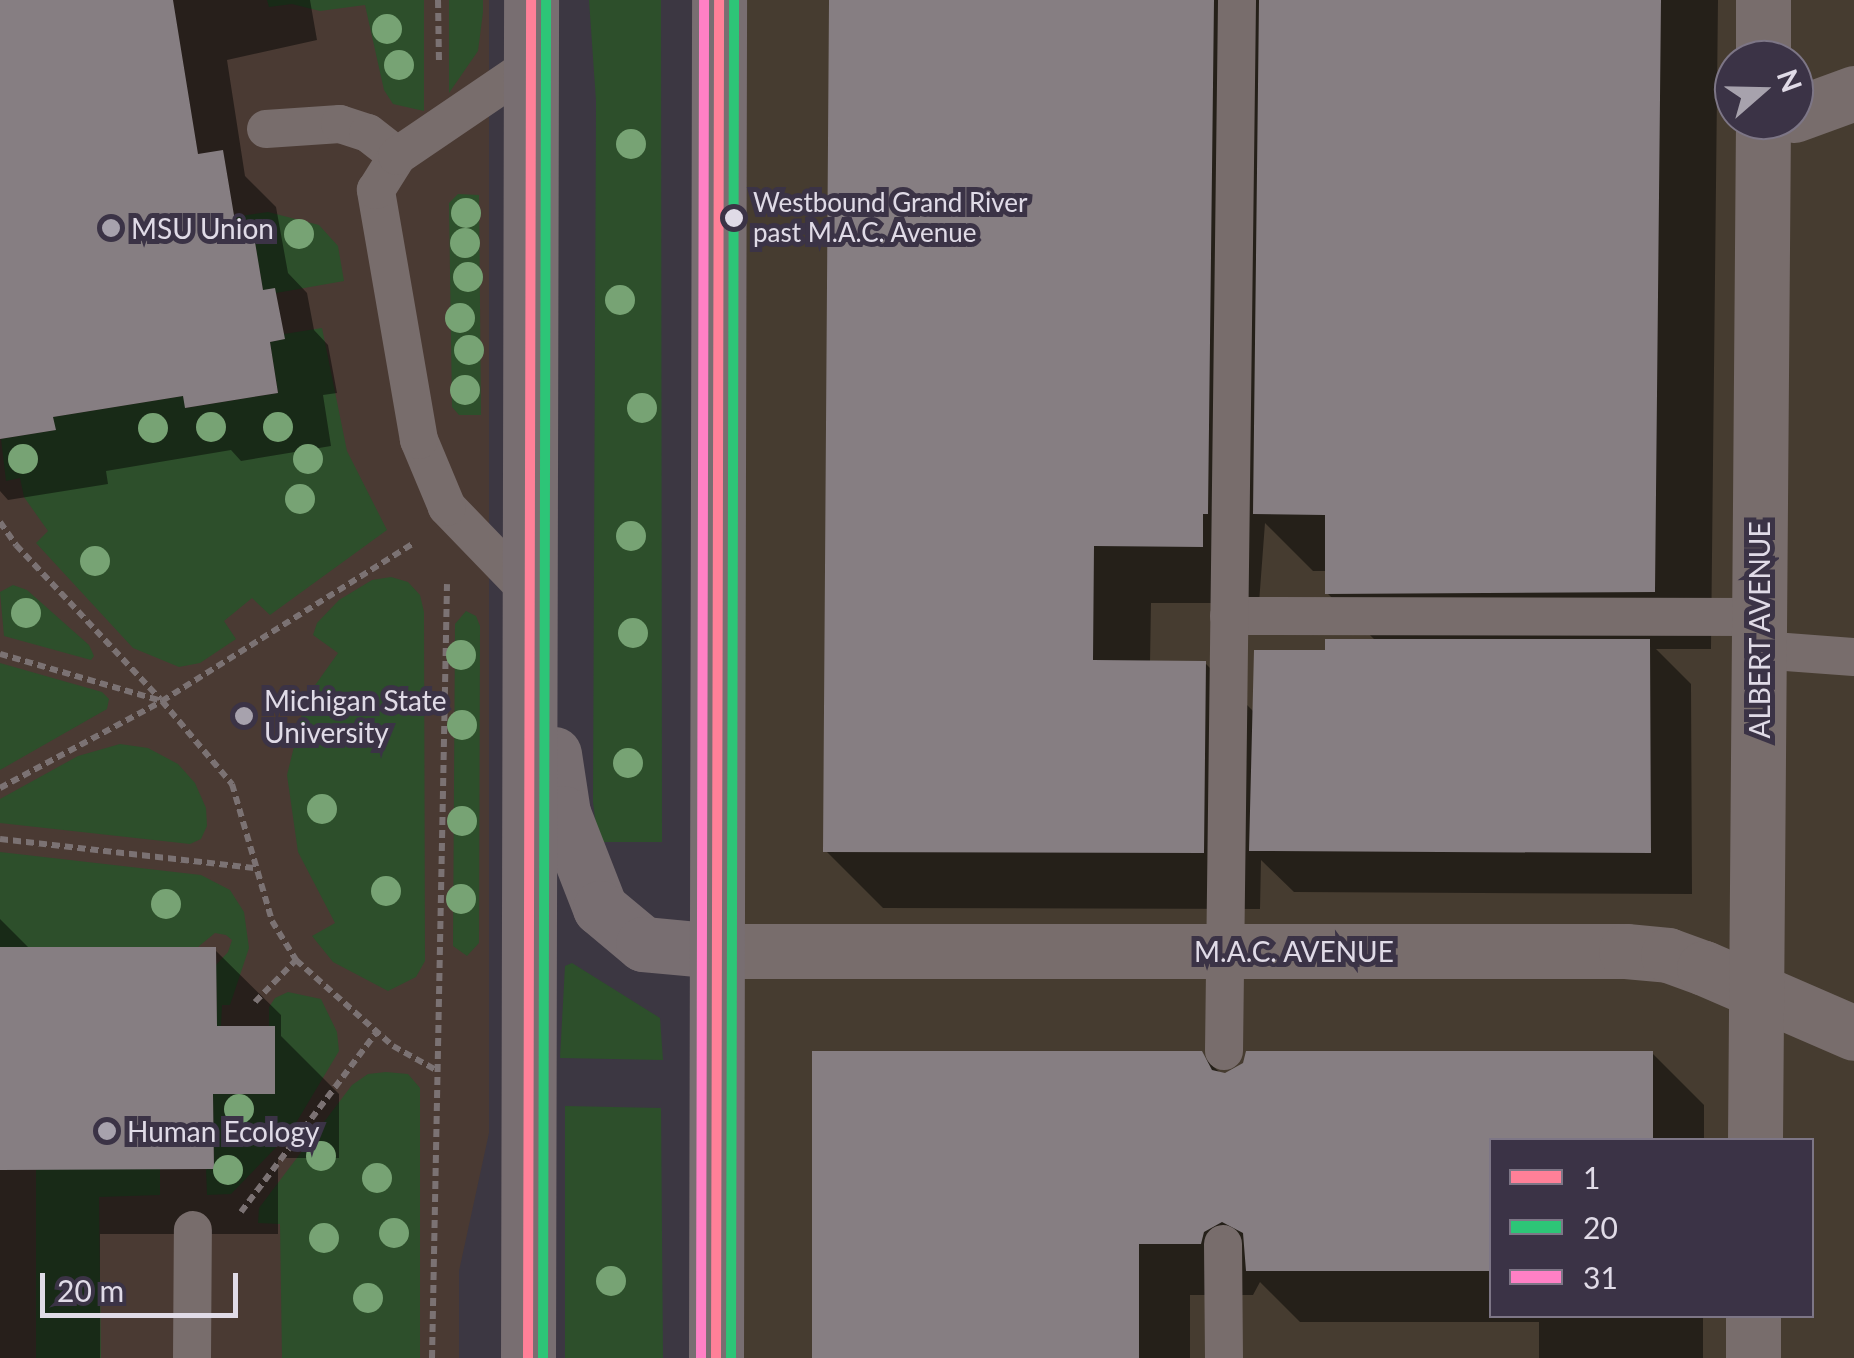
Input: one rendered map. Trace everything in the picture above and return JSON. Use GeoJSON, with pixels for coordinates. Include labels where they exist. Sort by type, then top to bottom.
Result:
{"type":"FeatureCollection","features":[{"type":"Feature","properties":{"kind":"main road"},"geometry":{"type":"LineString","coordinates":[[528,1358],[531,0]]}},
{"type":"Feature","properties":{"kind":"main road"},"geometry":{"type":"LineString","coordinates":[[716,1358],[719,0]]}},
{"type":"Feature","properties":{"kind":"main road"},"geometry":{"type":"LineString","coordinates":[[530,593],[563,813],[600,908],[643,944],[717,952]]}},
{"type":"Feature","properties":{"kind":"street"},"geometry":{"type":"LineString","coordinates":[[1763,0],[1763,40]]}},
{"type":"Feature","properties":{"kind":"street"},"geometry":{"type":"LineString","coordinates":[[1814,107],[1854,94]]}},
{"type":"Feature","properties":{"kind":"street","name":"ALBERT AVENUE"},"geometry":{"type":"LineString","coordinates":[[1755,1138],[1759,994],[1758,633],[1774,140]]}},
{"type":"Feature","properties":{"kind":"street","name":"M.A.C. AVENUE"},"geometry":{"type":"LineString","coordinates":[[717,952],[1626,950],[1668,955],[1854,1033]]}},
{"type":"Feature","properties":{"kind":"street"},"geometry":{"type":"LineString","coordinates":[[1753,1358],[1754,1318]]}},
{"type":"Feature","properties":{"kind":"lane"},"geometry":{"type":"LineString","coordinates":[[1224,1051],[1237,0]]}},
{"type":"Feature","properties":{"kind":"lane"},"geometry":{"type":"LineString","coordinates":[[530,593],[447,507],[419,440],[376,190],[398,156],[531,65]]}},
{"type":"Feature","properties":{"kind":"lane"},"geometry":{"type":"LineString","coordinates":[[266,129],[340,124],[368,133],[398,156]]}},
{"type":"Feature","properties":{"kind":"lane"},"geometry":{"type":"LineString","coordinates":[[1229,616],[1758,633],[1854,658]]}},
{"type":"Feature","properties":{"kind":"lane"},"geometry":{"type":"LineString","coordinates":[[192,1358],[193,1230]]}},
{"type":"Feature","properties":{"kind":"lane"},"geometry":{"type":"LineString","coordinates":[[1223,1244],[1224,1358]]}},
{"type":"Feature","properties":{"kind":"path"},"geometry":{"type":"LineString","coordinates":[[438,0],[440,127]]}},
{"type":"Feature","properties":{"kind":"path"},"geometry":{"type":"LineString","coordinates":[[432,1358],[447,507]]}},
{"type":"Feature","properties":{"kind":"path"},"geometry":{"type":"LineString","coordinates":[[0,522],[16,545],[162,702],[232,784],[272,921],[296,960],[376,1033],[436,1070]]}},
{"type":"Feature","properties":{"kind":"path"},"geometry":{"type":"LineString","coordinates":[[0,788],[162,702],[416,541]]}},
{"type":"Feature","properties":{"kind":"path"},"geometry":{"type":"LineString","coordinates":[[0,654],[162,702]]}},
{"type":"Feature","properties":{"kind":"path"},"geometry":{"type":"LineString","coordinates":[[0,839],[256,868]]}},
{"type":"Feature","properties":{"kind":"path"},"geometry":{"type":"LineString","coordinates":[[256,1002],[296,960]]}},
{"type":"Feature","properties":{"kind":"path"},"geometry":{"type":"LineString","coordinates":[[193,1230],[241,1212],[376,1033]]}},
{"type":"Feature","properties":{"kind":"shaded area","name":"Michigan State University"},"geometry":{"type":"Polygon","coordinates":[[[0,0],[489,0],[489,1133],[459,1271],[459,1358],[0,1358],[0,0]]]}},
{"type":"Feature","properties":{"kind":"shaded area"},"geometry":{"type":"Polygon","coordinates":[[[733,0],[1854,0],[1854,1358],[730,1358],[733,0]]]}},
{"type":"Feature","properties":{"kind":"green space"},"geometry":{"type":"Polygon","coordinates":[[[267,0],[424,0],[424,111],[393,104],[384,90],[365,5],[320,11],[292,4],[269,7],[267,0]]]}},
{"type":"Feature","properties":{"kind":"green space"},"geometry":{"type":"Polygon","coordinates":[[[449,0],[483,0],[483,12],[478,51],[449,93],[449,0]]]}},
{"type":"Feature","properties":{"kind":"green space"},"geometry":{"type":"Polygon","coordinates":[[[589,0],[661,0],[662,842],[598,842],[593,802],[596,101],[589,0]]]}},
{"type":"Feature","properties":{"kind":"green space"},"geometry":{"type":"Polygon","coordinates":[[[458,194],[479,195],[481,415],[459,415],[452,407],[449,203],[458,194]]]}},
{"type":"Feature","properties":{"kind":"green space"},"geometry":{"type":"Polygon","coordinates":[[[268,212],[319,225],[338,246],[344,281],[276,293],[263,290],[254,237],[223,241],[220,219],[268,212]]]}},
{"type":"Feature","properties":{"kind":"green space"},"geometry":{"type":"Polygon","coordinates":[[[322,328],[347,451],[387,530],[270,615],[252,598],[224,621],[236,639],[200,663],[179,667],[133,648],[36,543],[48,531],[24,497],[20,478],[6,481],[1,439],[55,430],[53,417],[183,396],[186,408],[278,393],[270,342],[284,339],[284,334],[322,328]]]}},
{"type":"Feature","properties":{"kind":"green space"},"geometry":{"type":"Polygon","coordinates":[[[391,577],[408,582],[420,595],[424,612],[425,961],[416,977],[388,991],[333,962],[312,936],[335,923],[298,852],[287,775],[306,698],[338,653],[313,635],[317,623],[339,600],[372,580],[391,577]]]}},
{"type":"Feature","properties":{"kind":"green space"},"geometry":{"type":"Polygon","coordinates":[[[13,585],[27,590],[89,645],[94,656],[91,660],[4,636],[0,592],[13,585]]]}},
{"type":"Feature","properties":{"kind":"green space"},"geometry":{"type":"Polygon","coordinates":[[[466,611],[476,616],[480,626],[479,943],[467,956],[453,946],[455,624],[466,611]]]}},
{"type":"Feature","properties":{"kind":"green space"},"geometry":{"type":"Polygon","coordinates":[[[0,663],[102,692],[109,699],[107,709],[0,770],[0,663]]]}},
{"type":"Feature","properties":{"kind":"green space"},"geometry":{"type":"Polygon","coordinates":[[[120,744],[148,748],[178,764],[195,783],[206,808],[207,826],[201,839],[190,844],[0,823],[0,799],[78,756],[120,744]]]}},
{"type":"Feature","properties":{"kind":"green space"},"geometry":{"type":"Polygon","coordinates":[[[0,852],[201,875],[230,890],[244,912],[249,948],[230,1005],[222,1005],[221,1026],[217,1026],[216,965],[228,952],[232,940],[226,935],[215,933],[198,947],[0,947],[0,852]]]}},
{"type":"Feature","properties":{"kind":"green space"},"geometry":{"type":"Polygon","coordinates":[[[572,963],[660,1018],[663,1060],[560,1058],[565,966],[572,963]]]}},
{"type":"Feature","properties":{"kind":"green space"},"geometry":{"type":"Polygon","coordinates":[[[288,992],[321,999],[337,1032],[339,1051],[290,1133],[231,1194],[207,1195],[206,1169],[214,1168],[213,1094],[275,1026],[269,1026],[269,1007],[275,998],[288,992]]]}},
{"type":"Feature","properties":{"kind":"green space"},"geometry":{"type":"Polygon","coordinates":[[[368,1074],[408,1074],[420,1088],[420,1358],[282,1358],[280,1224],[258,1223],[259,1208],[352,1085],[368,1074]]]}},
{"type":"Feature","properties":{"kind":"green space"},"geometry":{"type":"Polygon","coordinates":[[[565,1106],[661,1108],[663,1358],[565,1358],[565,1106]]]}},
{"type":"Feature","properties":{"kind":"green space"},"geometry":{"type":"Polygon","coordinates":[[[36,1169],[160,1169],[160,1195],[99,1197],[101,1358],[36,1358],[36,1169]]]}},
{"type":"Feature","properties":{"kind":"building","name":"MSU Union"},"geometry":{"type":"Polygon","coordinates":[[[0,0],[173,0],[198,154],[223,150],[238,239],[254,236],[263,290],[275,288],[285,339],[270,342],[278,393],[185,408],[183,396],[53,417],[56,430],[0,439],[0,0]]]}},
{"type":"Feature","properties":{"kind":"building"},"geometry":{"type":"Polygon","coordinates":[[[829,0],[1214,0],[1208,514],[1203,514],[1203,547],[1094,546],[1093,660],[1206,661],[1204,853],[823,852],[829,0]]]}},
{"type":"Feature","properties":{"kind":"building"},"geometry":{"type":"Polygon","coordinates":[[[1259,0],[1661,0],[1655,592],[1325,594],[1325,515],[1253,514],[1259,0]]]}},
{"type":"Feature","properties":{"kind":"building"},"geometry":{"type":"Polygon","coordinates":[[[1325,639],[1650,639],[1651,853],[1249,851],[1254,650],[1325,650],[1325,639]]]}},
{"type":"Feature","properties":{"kind":"building","name":"Human Ecology"},"geometry":{"type":"Polygon","coordinates":[[[0,947],[216,947],[217,1026],[275,1026],[275,1094],[213,1094],[214,1169],[0,1170],[0,947]]]}},
{"type":"Feature","properties":{"kind":"building"},"geometry":{"type":"Polygon","coordinates":[[[812,1051],[1202,1051],[1212,1070],[1225,1073],[1243,1063],[1246,1051],[1653,1051],[1653,1138],[1489,1138],[1489,1271],[1246,1271],[1243,1233],[1222,1222],[1204,1232],[1201,1244],[1139,1244],[1139,1358],[812,1358],[812,1051]]]}},
{"type":"Feature","properties":{"kind":"transit line","name":"1"},"geometry":{"type":"LineString","coordinates":[[528,1358],[531,0]]}},
{"type":"Feature","properties":{"kind":"transit line","name":"20"},"geometry":{"type":"LineString","coordinates":[[543,1358],[546,0]]}},
{"type":"Feature","properties":{"kind":"transit line","name":"31"},"geometry":{"type":"LineString","coordinates":[[701,1358],[704,0]]}},
{"type":"Feature","properties":{"kind":"transit line","name":"1"},"geometry":{"type":"LineString","coordinates":[[716,1358],[719,0]]}},
{"type":"Feature","properties":{"kind":"transit line","name":"20"},"geometry":{"type":"LineString","coordinates":[[731,1358],[734,0]]}},
{"type":"Feature","properties":{"kind":"place","name":"Westbound Grand River past M.A.C. Avenue"},"geometry":{"type":"Point","coordinates":[734,218]}},
{"type":"Feature","properties":{"kind":"place","name":"MSU Union"},"geometry":{"type":"Point","coordinates":[111,228]}},
{"type":"Feature","properties":{"kind":"place","name":"Michigan State University"},"geometry":{"type":"Point","coordinates":[244,716]}},
{"type":"Feature","properties":{"kind":"place","name":"Human Ecology"},"geometry":{"type":"Point","coordinates":[107,1131]}}]}
